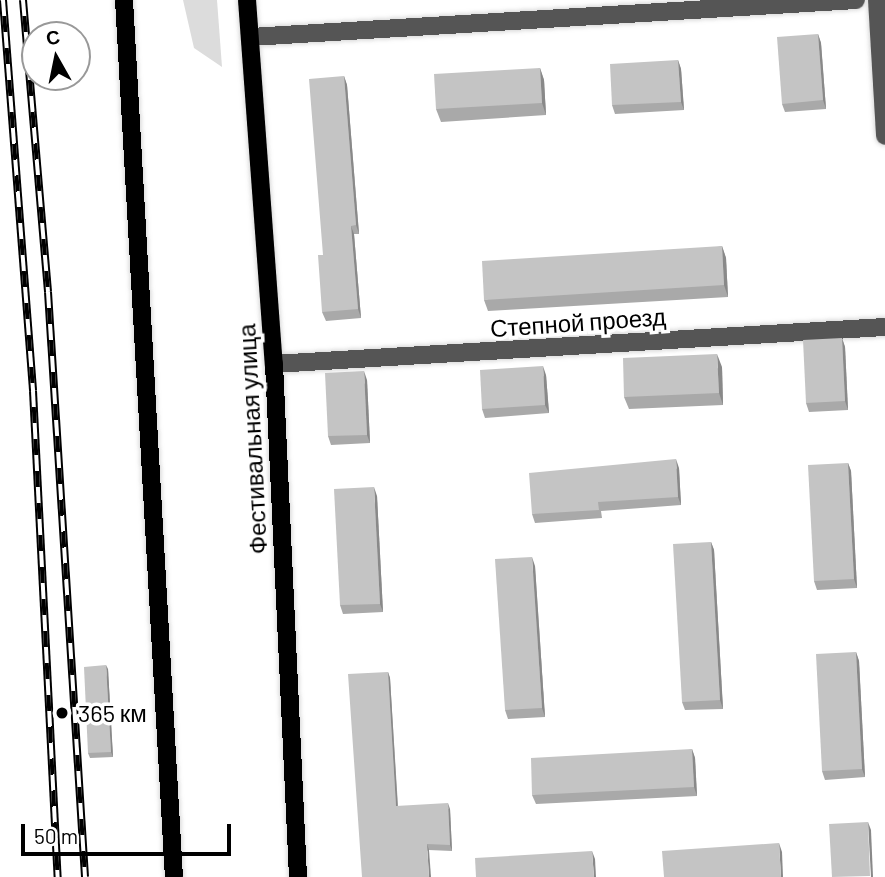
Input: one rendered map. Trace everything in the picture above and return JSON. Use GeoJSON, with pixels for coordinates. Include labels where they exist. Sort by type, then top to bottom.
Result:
{"type":"FeatureCollection","features":[{"type":"Feature","properties":{"kind":"main road"},"geometry":{"type":"LineString","coordinates":[[124,0],[174,877]]}},
{"type":"Feature","properties":{"kind":"main road","name":"Фестивальная улица"},"geometry":{"type":"LineString","coordinates":[[247,0],[274,364],[298,877]]}},
{"type":"Feature","properties":{"kind":"street"},"geometry":{"type":"LineString","coordinates":[[251,37],[856,0]]}},
{"type":"Feature","properties":{"kind":"street"},"geometry":{"type":"LineString","coordinates":[[877,0],[885,136]]}},
{"type":"Feature","properties":{"kind":"street","name":"Степной проезд"},"geometry":{"type":"LineString","coordinates":[[274,364],[885,327]]}},
{"type":"Feature","properties":{"kind":"shaded area"},"geometry":{"type":"Polygon","coordinates":[[[183,0],[217,0],[222,67],[194,48],[183,0]]]}},
{"type":"Feature","properties":{"kind":"building"},"geometry":{"type":"Polygon","coordinates":[[[818,34],[823,100],[782,104],[777,37],[818,34]]]}},
{"type":"Feature","properties":{"kind":"building"},"geometry":{"type":"Polygon","coordinates":[[[678,60],[681,102],[612,105],[610,64],[678,60]]]}},
{"type":"Feature","properties":{"kind":"building"},"geometry":{"type":"Polygon","coordinates":[[[540,68],[542,103],[436,109],[434,74],[540,68]]]}},
{"type":"Feature","properties":{"kind":"building"},"geometry":{"type":"Polygon","coordinates":[[[344,76],[356,225],[351,226],[358,309],[322,312],[318,255],[323,255],[309,79],[344,76]]]}},
{"type":"Feature","properties":{"kind":"building"},"geometry":{"type":"Polygon","coordinates":[[[722,246],[724,285],[484,300],[482,261],[722,246]]]}},
{"type":"Feature","properties":{"kind":"building"},"geometry":{"type":"Polygon","coordinates":[[[842,338],[845,401],[806,403],[803,340],[842,338]]]}},
{"type":"Feature","properties":{"kind":"building"},"geometry":{"type":"Polygon","coordinates":[[[717,354],[719,393],[624,397],[623,358],[717,354]]]}},
{"type":"Feature","properties":{"kind":"building"},"geometry":{"type":"Polygon","coordinates":[[[543,366],[545,405],[482,409],[480,370],[543,366]]]}},
{"type":"Feature","properties":{"kind":"building"},"geometry":{"type":"Polygon","coordinates":[[[364,371],[367,435],[328,436],[325,373],[364,371]]]}},
{"type":"Feature","properties":{"kind":"building"},"geometry":{"type":"Polygon","coordinates":[[[676,459],[678,497],[598,502],[599,510],[532,514],[529,473],[676,459]]]}},
{"type":"Feature","properties":{"kind":"building"},"geometry":{"type":"Polygon","coordinates":[[[848,463],[854,579],[814,581],[808,465],[848,463]]]}},
{"type":"Feature","properties":{"kind":"building"},"geometry":{"type":"Polygon","coordinates":[[[374,487],[380,604],[340,605],[334,489],[374,487]]]}},
{"type":"Feature","properties":{"kind":"building"},"geometry":{"type":"Polygon","coordinates":[[[711,542],[720,700],[682,702],[673,544],[711,542]]]}},
{"type":"Feature","properties":{"kind":"building"},"geometry":{"type":"Polygon","coordinates":[[[532,557],[542,708],[505,710],[495,559],[532,557]]]}},
{"type":"Feature","properties":{"kind":"building"},"geometry":{"type":"Polygon","coordinates":[[[856,652],[862,769],[822,771],[816,654],[856,652]]]}},
{"type":"Feature","properties":{"kind":"building"},"geometry":{"type":"Polygon","coordinates":[[[106,665],[111,752],[88,753],[84,667],[106,665]]]}},
{"type":"Feature","properties":{"kind":"building"},"geometry":{"type":"Polygon","coordinates":[[[388,672],[396,806],[448,803],[450,845],[427,844],[429,877],[362,877],[348,674],[388,672]]]}},
{"type":"Feature","properties":{"kind":"building"},"geometry":{"type":"Polygon","coordinates":[[[692,749],[694,787],[532,795],[531,758],[692,749]]]}},
{"type":"Feature","properties":{"kind":"building"},"geometry":{"type":"Polygon","coordinates":[[[868,822],[870,876],[832,877],[829,824],[868,822]]]}},
{"type":"Feature","properties":{"kind":"building"},"geometry":{"type":"Polygon","coordinates":[[[779,843],[781,877],[664,877],[662,851],[779,843]]]}},
{"type":"Feature","properties":{"kind":"building"},"geometry":{"type":"Polygon","coordinates":[[[592,851],[594,877],[476,877],[475,858],[592,851]]]}},
{"type":"Feature","properties":{"kind":"railway"},"geometry":{"type":"LineString","coordinates":[[3,0],[33,391],[58,877]]}},
{"type":"Feature","properties":{"kind":"railway"},"geometry":{"type":"LineString","coordinates":[[23,0],[48,292],[85,877]]}},
{"type":"Feature","properties":{"kind":"place","name":"365 км"},"geometry":{"type":"Point","coordinates":[62,713]}}]}
